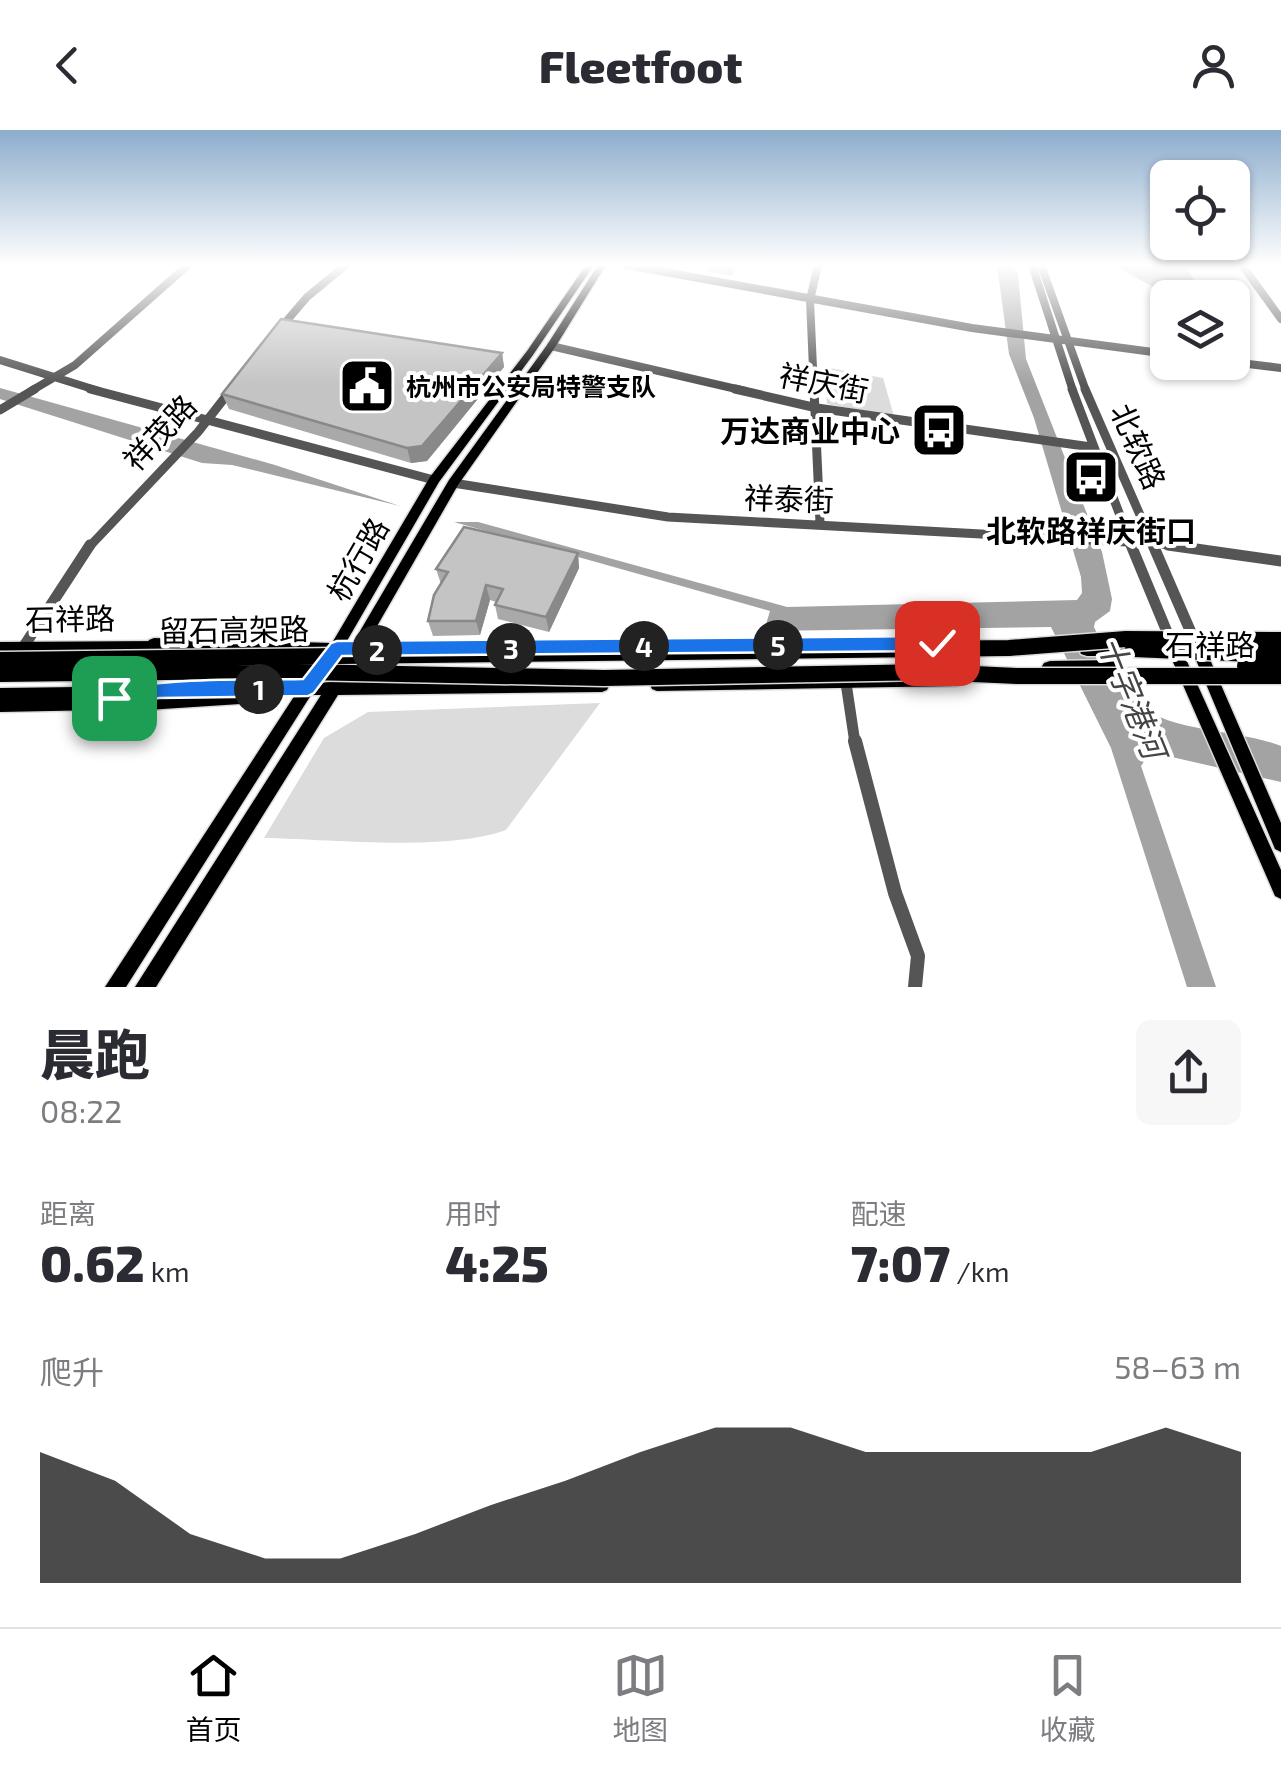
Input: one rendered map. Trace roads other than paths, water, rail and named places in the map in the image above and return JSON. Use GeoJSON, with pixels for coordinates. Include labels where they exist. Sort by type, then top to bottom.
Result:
{"type":"FeatureCollection","features":[{"type":"Feature","properties":{"kind":"highway","name":"留石高架路"},"geometry":{"type":"LineString","coordinates":[[1009,648],[1141,638],[1281,640]]}},
{"type":"Feature","properties":{"kind":"highway"},"geometry":{"type":"LineString","coordinates":[[0,648],[160,648]]}},
{"type":"Feature","properties":{"kind":"highway","name":"留石高架路"},"geometry":{"type":"LineString","coordinates":[[0,660],[1009,648],[1281,652]]}},
{"type":"Feature","properties":{"kind":"highway","name":"留石高架路"},"geometry":{"type":"LineString","coordinates":[[0,674],[250,671],[604,678],[1281,671]]}},
{"type":"Feature","properties":{"kind":"highway"},"geometry":{"type":"LineString","coordinates":[[0,694],[157,696]]}},
{"type":"Feature","properties":{"kind":"main road","name":"杭行路"},"geometry":{"type":"LineString","coordinates":[[115,987],[337,648],[434,480],[563,305]]}},
{"type":"Feature","properties":{"kind":"main road","name":"杭行路"},"geometry":{"type":"LineString","coordinates":[[146,987],[334,688],[452,483],[577,305]]}},
{"type":"Feature","properties":{"kind":"main road","name":"石祥路"},"geometry":{"type":"LineString","coordinates":[[0,648],[261,645],[355,650],[1110,641],[1281,652]]}},
{"type":"Feature","properties":{"kind":"main road"},"geometry":{"type":"LineString","coordinates":[[1172,644],[1187,670],[1281,890]]}},
{"type":"Feature","properties":{"kind":"main road"},"geometry":{"type":"LineString","coordinates":[[160,648],[244,649],[261,645]]}},
{"type":"Feature","properties":{"kind":"main road"},"geometry":{"type":"LineString","coordinates":[[1196,646],[1210,670],[1281,844]]}},
{"type":"Feature","properties":{"kind":"main road","name":"石祥路"},"geometry":{"type":"LineString","coordinates":[[157,696],[268,696],[308,688],[846,683],[1068,672],[1281,671]]}},
{"type":"Feature","properties":{"kind":"main road"},"geometry":{"type":"LineString","coordinates":[[0,694],[157,696]]}},
{"type":"Feature","properties":{"kind":"main road"},"geometry":{"type":"LineString","coordinates":[[0,705],[157,696]]}},
{"type":"Feature","properties":{"kind":"street"},"geometry":{"type":"LineString","coordinates":[[0,410],[75,365],[143,305]]}},
{"type":"Feature","properties":{"kind":"street"},"geometry":{"type":"LineString","coordinates":[[272,338],[301,305]]}},
{"type":"Feature","properties":{"kind":"street"},"geometry":{"type":"LineString","coordinates":[[810,305],[820,524]]}},
{"type":"Feature","properties":{"kind":"street"},"geometry":{"type":"LineString","coordinates":[[840,305],[1150,352]]}},
{"type":"Feature","properties":{"kind":"street","name":"北软路"},"geometry":{"type":"LineString","coordinates":[[1047,305],[1196,646]]}},
{"type":"Feature","properties":{"kind":"street","name":"北软路"},"geometry":{"type":"LineString","coordinates":[[1051,305],[1091,446],[1127,542],[1172,644]]}},
{"type":"Feature","properties":{"kind":"street","name":"祥庆街"},"geometry":{"type":"LineString","coordinates":[[551,346],[817,408],[1091,446]]}},
{"type":"Feature","properties":{"kind":"street"},"geometry":{"type":"LineString","coordinates":[[0,360],[52,379],[434,480]]}},
{"type":"Feature","properties":{"kind":"street"},"geometry":{"type":"LineString","coordinates":[[1250,364],[1281,368]]}},
{"type":"Feature","properties":{"kind":"street","name":"祥茂路"},"geometry":{"type":"LineString","coordinates":[[24,646],[97,535],[198,432],[240,379]]}},
{"type":"Feature","properties":{"kind":"street","name":"祥泰街"},"geometry":{"type":"LineString","coordinates":[[452,483],[633,513],[1127,542]]}},
{"type":"Feature","properties":{"kind":"street"},"geometry":{"type":"LineString","coordinates":[[1154,543],[1281,561]]}},
{"type":"Feature","properties":{"kind":"street"},"geometry":{"type":"LineString","coordinates":[[846,683],[858,759],[895,893],[918,956],[915,987]]}},
{"type":"Feature","properties":{"kind":"place","name":"杭州市公安局特警支队"},"geometry":{"type":"Point","coordinates":[367,386]}},
{"type":"Feature","properties":{"kind":"place","name":"万达商业中心"},"geometry":{"type":"Point","coordinates":[939,430]}},
{"type":"Feature","properties":{"kind":"place","name":"北软路祥庆街口"},"geometry":{"type":"Point","coordinates":[1091,477]}},
{"type":"Feature","properties":{"kind":"water label","name":"十字港河"},"geometry":{"type":"Point","coordinates":[1133,697]}}]}
